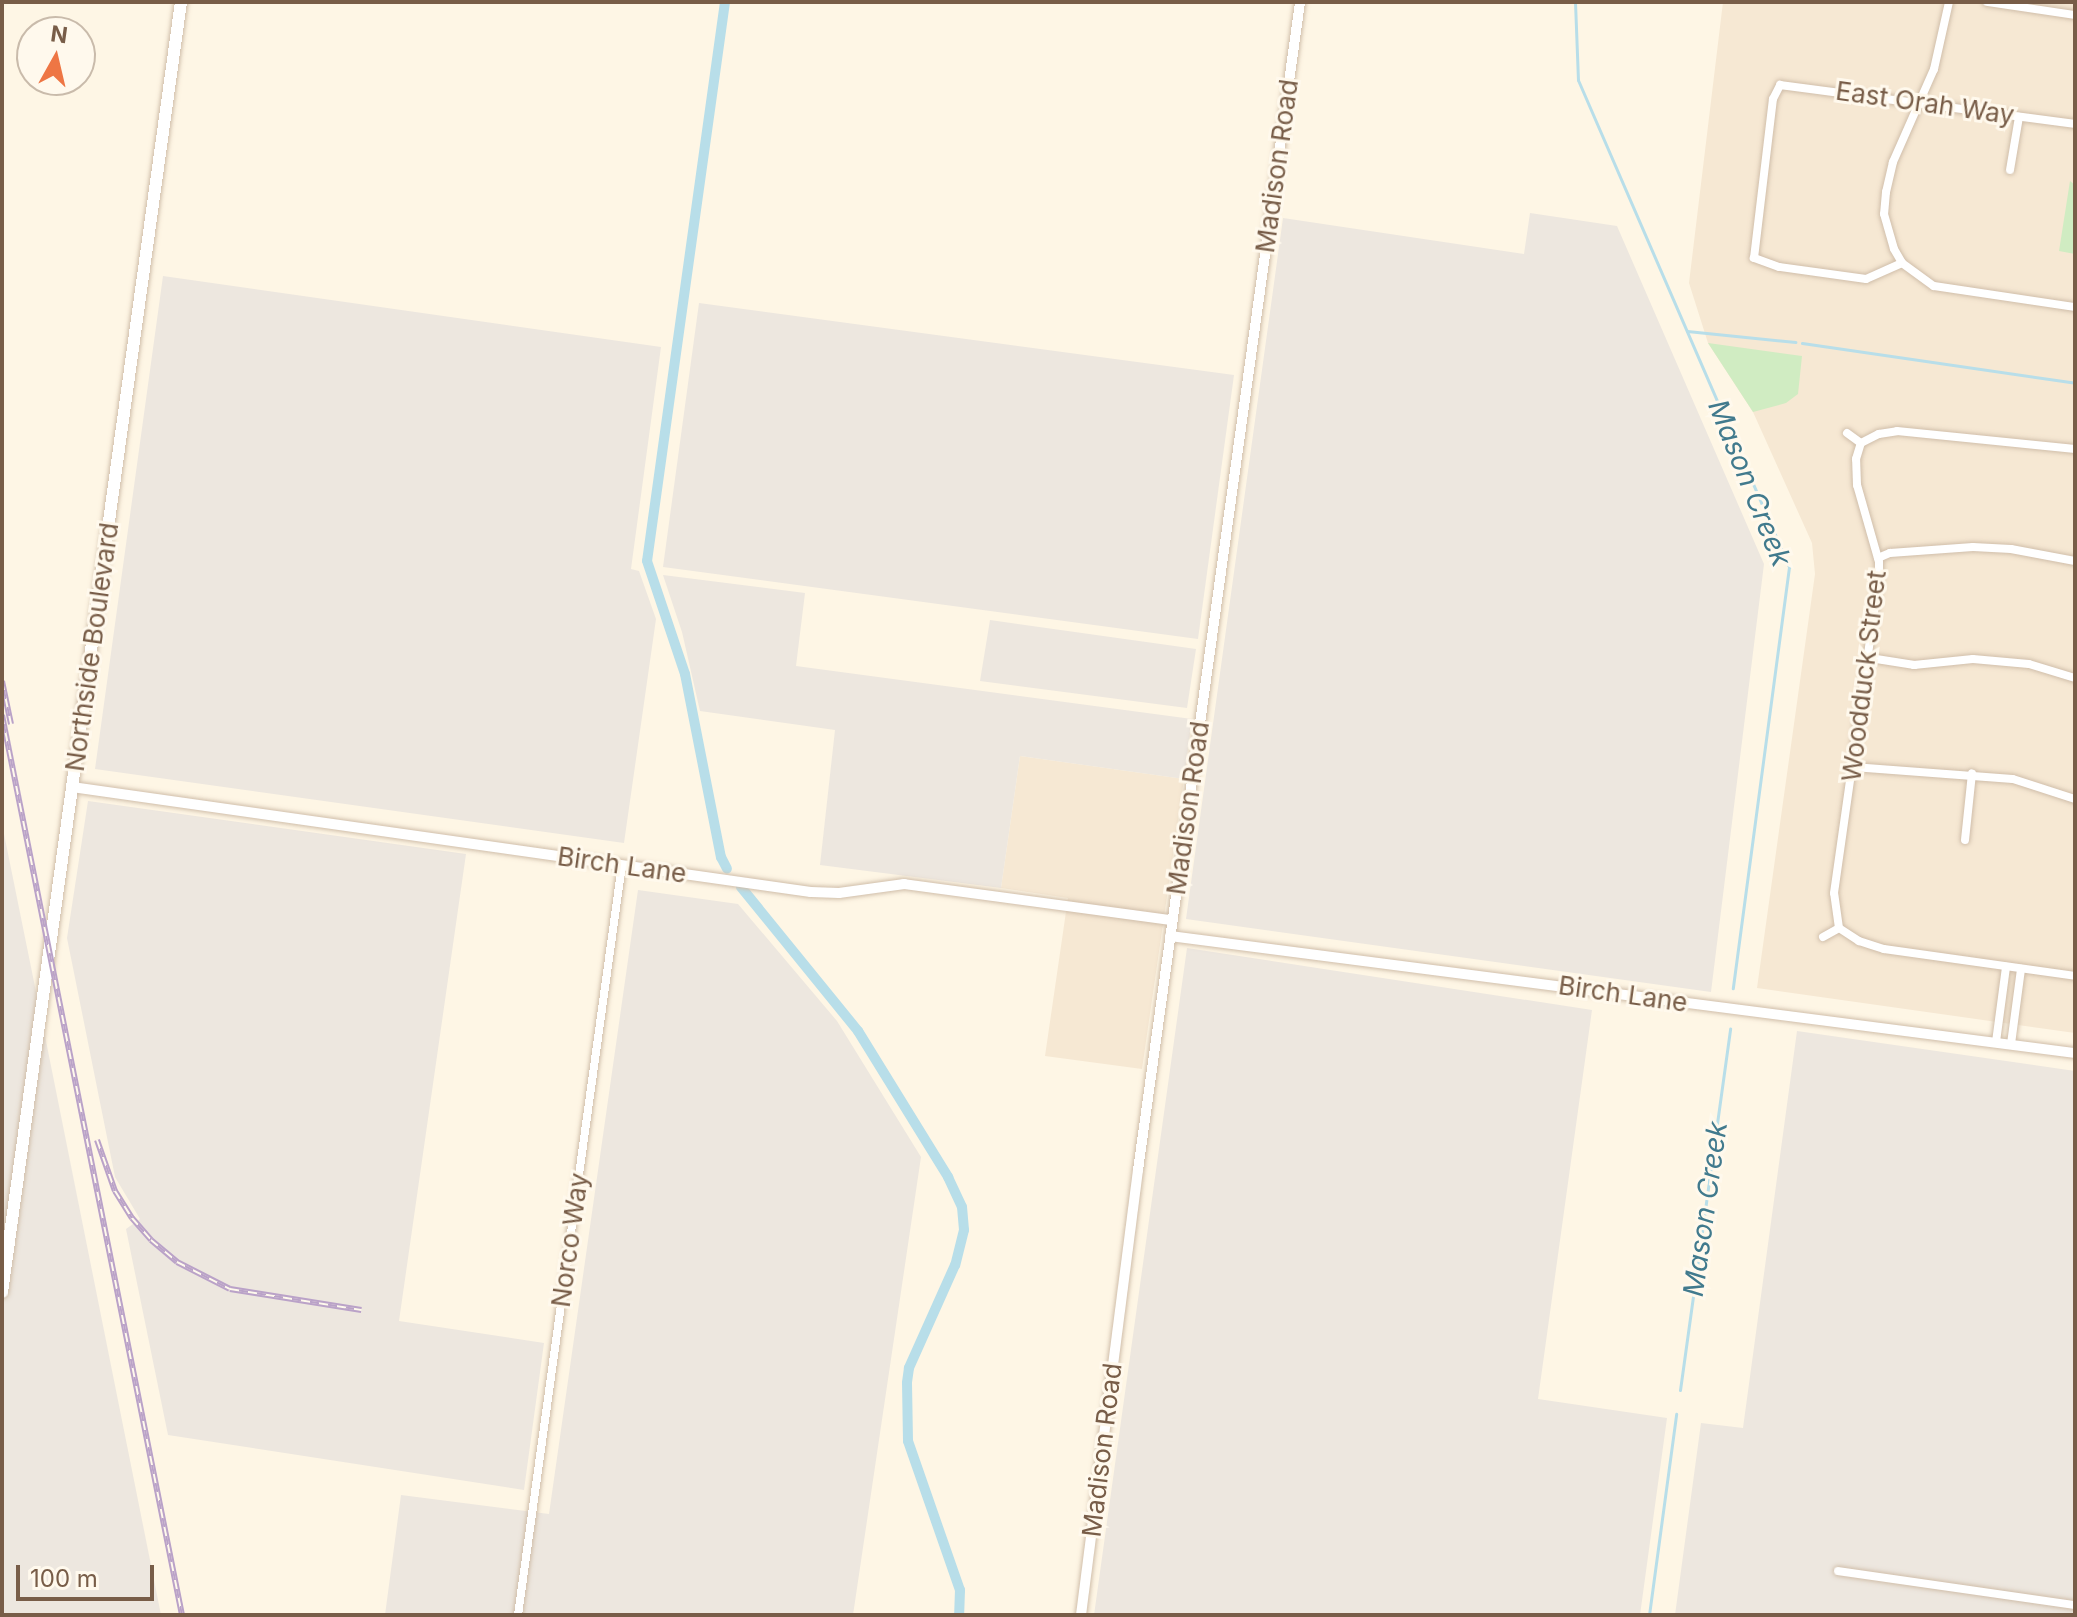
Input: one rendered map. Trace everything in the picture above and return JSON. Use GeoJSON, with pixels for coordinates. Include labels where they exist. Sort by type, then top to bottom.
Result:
{"type":"FeatureCollection","features":[{"type":"Feature","properties":{"kind":"main road","name":"Northside Boulevard"},"geometry":{"type":"LineString","coordinates":[[2,1292],[181,2]]}},
{"type":"Feature","properties":{"kind":"street","name":"Madison Road"},"geometry":{"type":"LineString","coordinates":[[1081,1615],[1172,920],[1300,2]]}},
{"type":"Feature","properties":{"kind":"street"},"geometry":{"type":"LineString","coordinates":[[1949,2],[1934,69],[1893,162],[1886,192],[1888,231],[1902,263],[1934,286],[2075,307]]}},
{"type":"Feature","properties":{"kind":"street"},"geometry":{"type":"LineString","coordinates":[[1987,2],[2075,15]]}},
{"type":"Feature","properties":{"kind":"street","name":"East Orah Way"},"geometry":{"type":"LineString","coordinates":[[1902,263],[1866,279],[1779,267],[1754,258],[1776,88],[1787,84],[2075,124]]}},
{"type":"Feature","properties":{"kind":"street"},"geometry":{"type":"LineString","coordinates":[[2010,170],[2019,117]]}},
{"type":"Feature","properties":{"kind":"street"},"geometry":{"type":"LineString","coordinates":[[1847,433],[1861,443],[1879,434],[1897,431],[2075,449]]}},
{"type":"Feature","properties":{"kind":"street","name":"Woodduck Street"},"geometry":{"type":"LineString","coordinates":[[1839,928],[1834,893],[1870,658],[1878,558],[1857,485],[1856,459],[1861,443]]}},
{"type":"Feature","properties":{"kind":"street"},"geometry":{"type":"LineString","coordinates":[[1878,558],[1890,553],[1973,547],[2011,549],[2075,561]]}},
{"type":"Feature","properties":{"kind":"street"},"geometry":{"type":"LineString","coordinates":[[1870,658],[1914,665],[1973,659],[2015,663],[2075,678]]}},
{"type":"Feature","properties":{"kind":"street"},"geometry":{"type":"LineString","coordinates":[[1853,767],[1911,773],[1972,773],[2038,784],[2075,799]]}},
{"type":"Feature","properties":{"kind":"street"},"geometry":{"type":"LineString","coordinates":[[1965,840],[1972,773]]}},
{"type":"Feature","properties":{"kind":"street","name":"Birch Lane"},"geometry":{"type":"LineString","coordinates":[[72,787],[826,893],[904,884],[1172,920]]}},
{"type":"Feature","properties":{"kind":"street","name":"Norco Way"},"geometry":{"type":"LineString","coordinates":[[518,1615],[622,865]]}},
{"type":"Feature","properties":{"kind":"street"},"geometry":{"type":"LineString","coordinates":[[1823,937],[1839,928],[1859,941],[1884,949],[2075,976]]}},
{"type":"Feature","properties":{"kind":"street","name":"Birch Lane"},"geometry":{"type":"LineString","coordinates":[[1170,936],[2075,1053]]}},
{"type":"Feature","properties":{"kind":"street"},"geometry":{"type":"LineString","coordinates":[[1996,1042],[2006,967]]}},
{"type":"Feature","properties":{"kind":"street"},"geometry":{"type":"LineString","coordinates":[[2011,1044],[2021,969]]}},
{"type":"Feature","properties":{"kind":"street"},"geometry":{"type":"LineString","coordinates":[[1838,1571],[2075,1605]]}},
{"type":"Feature","properties":{"kind":"shaded area"},"geometry":{"type":"Polygon","coordinates":[[[1723,2],[2075,2],[2075,1033],[1757,988],[1815,574],[1812,543],[1753,412],[1708,343],[1689,283],[1723,2]]]}},
{"type":"Feature","properties":{"kind":"shaded area"},"geometry":{"type":"Polygon","coordinates":[[[1530,213],[1617,226],[1764,564],[1711,992],[1186,919],[1283,218],[1524,254],[1530,213]]]}},
{"type":"Feature","properties":{"kind":"shaded area"},"geometry":{"type":"Polygon","coordinates":[[[163,276],[661,347],[631,569],[639,571],[656,619],[624,843],[95,769],[163,276]]]}},
{"type":"Feature","properties":{"kind":"shaded area"},"geometry":{"type":"Polygon","coordinates":[[[699,303],[1234,375],[1198,639],[663,567],[699,303]]]}},
{"type":"Feature","properties":{"kind":"shaded area"},"geometry":{"type":"Polygon","coordinates":[[[663,575],[805,593],[796,666],[1192,719],[1184,779],[1020,756],[1001,888],[820,865],[835,730],[700,711],[682,632],[663,575]]]}},
{"type":"Feature","properties":{"kind":"shaded area"},"geometry":{"type":"Polygon","coordinates":[[[990,620],[1196,649],[1187,708],[980,681],[990,620]]]}},
{"type":"Feature","properties":{"kind":"shaded area"},"geometry":{"type":"Polygon","coordinates":[[[1020,756],[1184,779],[1142,1069],[1045,1056],[1068,898],[1001,888],[1020,756]]]}},
{"type":"Feature","properties":{"kind":"shaded area"},"geometry":{"type":"Polygon","coordinates":[[[88,801],[466,854],[399,1321],[544,1343],[524,1490],[168,1435],[126,1229],[140,1219],[115,1177],[67,938],[88,801]]]}},
{"type":"Feature","properties":{"kind":"shaded area"},"geometry":{"type":"Polygon","coordinates":[[[2,824],[48,1051],[161,1615],[2,1615],[2,824]]]}},
{"type":"Feature","properties":{"kind":"shaded area"},"geometry":{"type":"Polygon","coordinates":[[[638,890],[738,904],[837,1021],[921,1157],[853,1615],[385,1615],[401,1495],[549,1514],[638,890]]]}},
{"type":"Feature","properties":{"kind":"shaded area"},"geometry":{"type":"Polygon","coordinates":[[[1187,948],[1592,1010],[1538,1399],[1667,1418],[1640,1615],[1094,1615],[1187,948]]]}},
{"type":"Feature","properties":{"kind":"shaded area"},"geometry":{"type":"Polygon","coordinates":[[[1797,1031],[2075,1071],[2075,1615],[1675,1615],[1701,1423],[1743,1428],[1797,1031]]]}},
{"type":"Feature","properties":{"kind":"green space"},"geometry":{"type":"Polygon","coordinates":[[[2070,181],[2075,185],[2075,254],[2059,251],[2070,181]]]}},
{"type":"Feature","properties":{"kind":"green space"},"geometry":{"type":"Polygon","coordinates":[[[1708,343],[1802,356],[1798,394],[1786,403],[1753,412],[1708,343]]]}},
{"type":"Feature","properties":{"kind":"waterway"},"geometry":{"type":"LineString","coordinates":[[725,2],[647,561],[685,674],[721,857],[727,869]]}},
{"type":"Feature","properties":{"kind":"waterway","name":"Mason Creek"},"geometry":{"type":"LineString","coordinates":[[1575,2],[1578,80],[1789,567],[1733,988]]}},
{"type":"Feature","properties":{"kind":"waterway"},"geometry":{"type":"LineString","coordinates":[[1687,331],[1795,342]]}},
{"type":"Feature","properties":{"kind":"waterway"},"geometry":{"type":"LineString","coordinates":[[1802,343],[2075,383]]}},
{"type":"Feature","properties":{"kind":"waterway"},"geometry":{"type":"LineString","coordinates":[[741,887],[858,1031],[948,1177],[962,1207],[964,1230],[955,1265],[909,1368],[907,1383],[908,1441],[960,1590],[959,1615]]}},
{"type":"Feature","properties":{"kind":"waterway","name":"Mason Creek"},"geometry":{"type":"LineString","coordinates":[[1680,1390],[1730,1028]]}},
{"type":"Feature","properties":{"kind":"waterway","name":"Mason Creek"},"geometry":{"type":"LineString","coordinates":[[1649,1615],[1676,1414]]}},
{"type":"Feature","properties":{"kind":"railway"},"geometry":{"type":"LineString","coordinates":[[2,681],[11,724]]}},
{"type":"Feature","properties":{"kind":"railway"},"geometry":{"type":"LineString","coordinates":[[2,715],[182,1615]]}},
{"type":"Feature","properties":{"kind":"railway"},"geometry":{"type":"LineString","coordinates":[[97,1140],[115,1191],[132,1218],[151,1240],[177,1262],[230,1289],[361,1310]]}}]}
